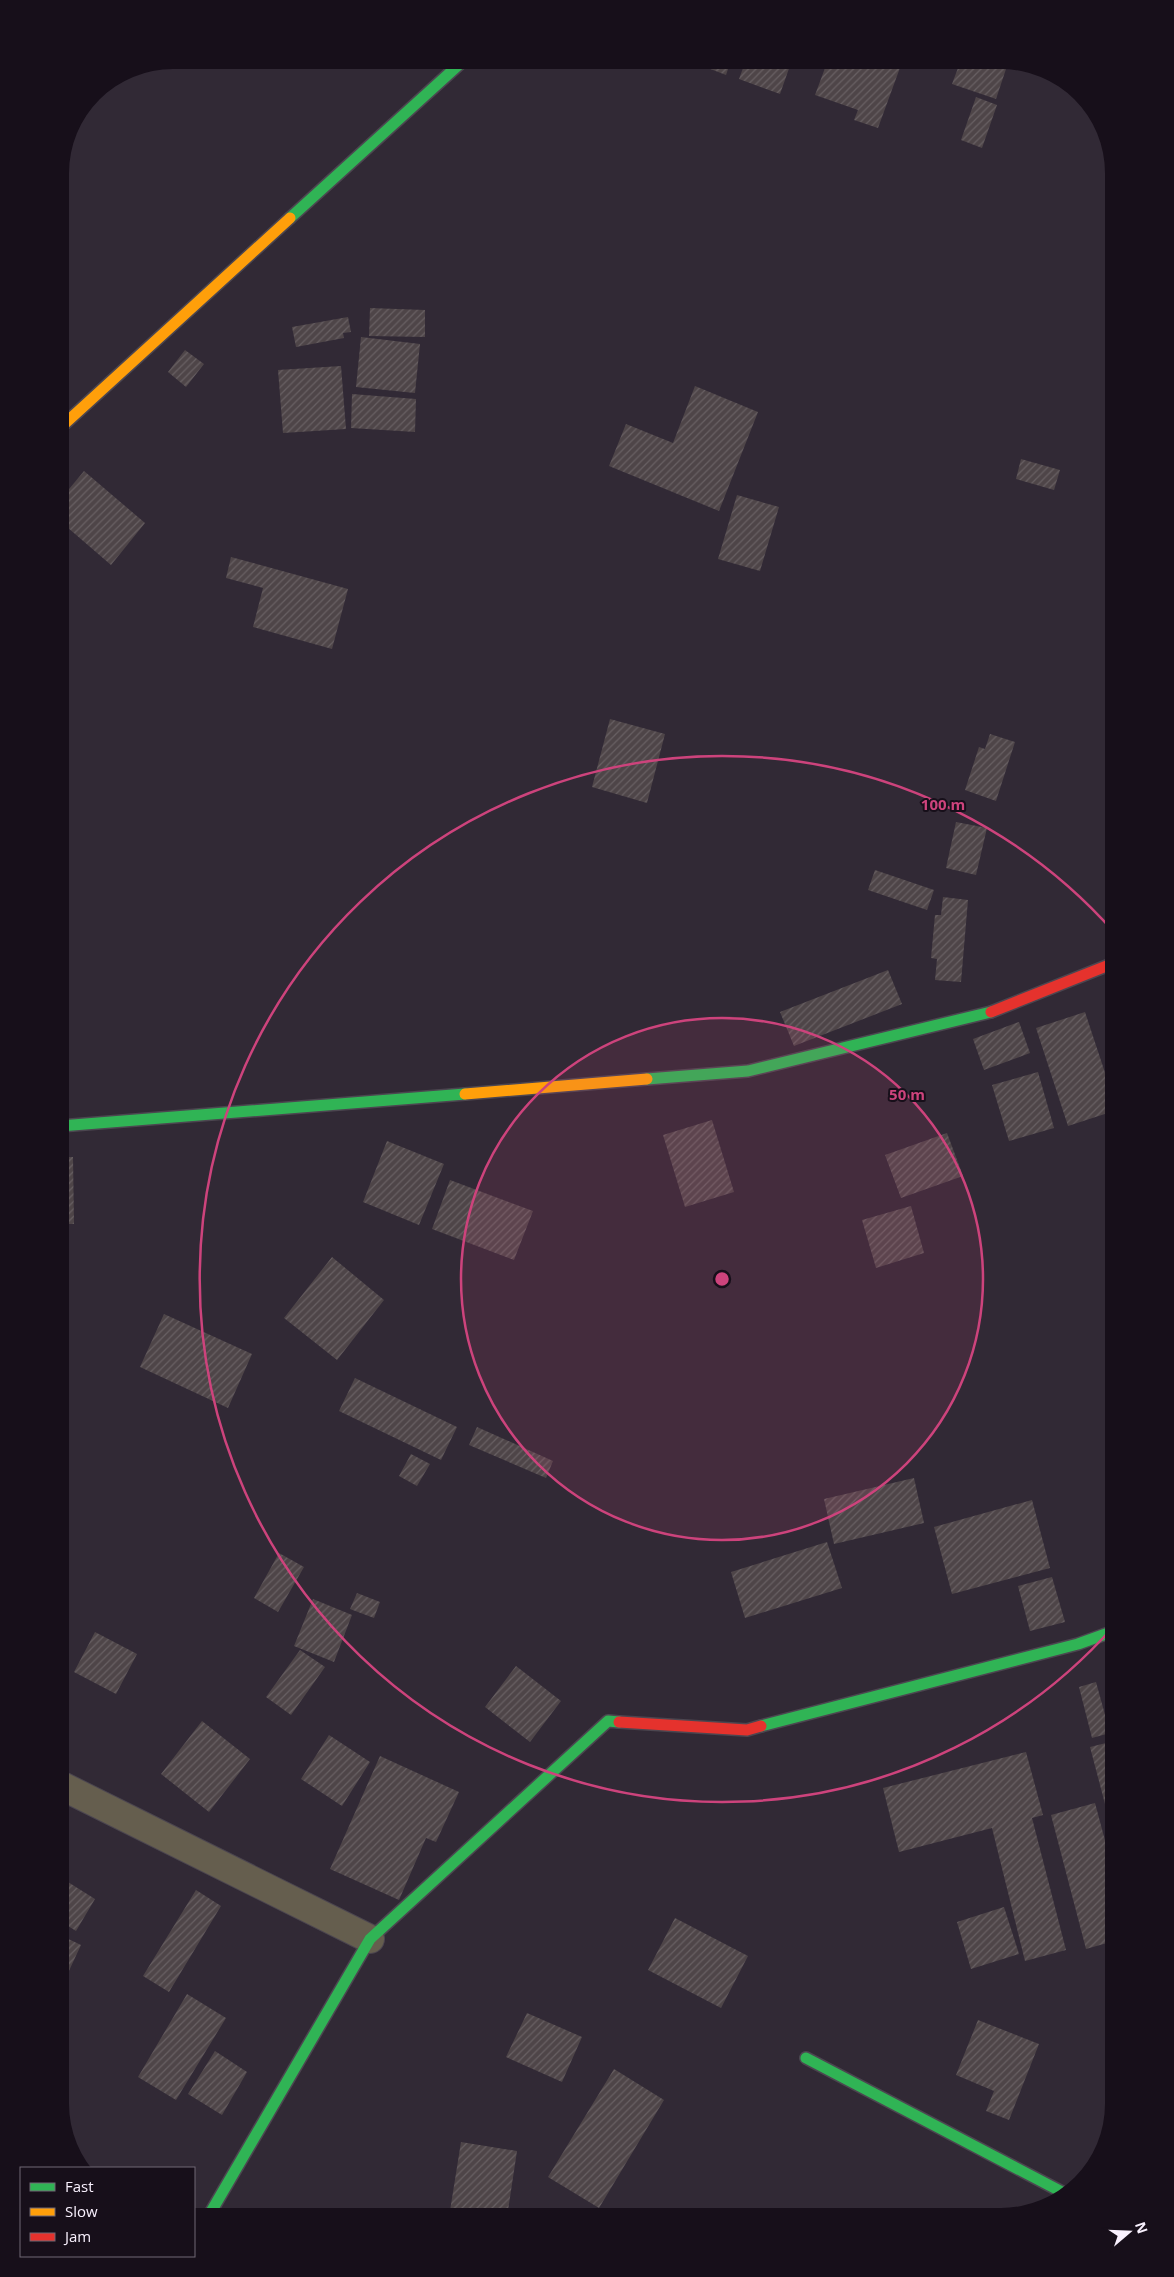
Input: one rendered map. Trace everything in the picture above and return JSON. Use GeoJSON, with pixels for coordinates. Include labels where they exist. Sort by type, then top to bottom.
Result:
{"type":"FeatureCollection","features":[{"type":"Feature","properties":{"kind":"street"},"geometry":{"type":"LineString","coordinates":[[69,420],[454,69]]}},
{"type":"Feature","properties":{"kind":"street"},"geometry":{"type":"LineString","coordinates":[[69,1125],[748,1071],[988,1013],[1105,967]]}},
{"type":"Feature","properties":{"kind":"street"},"geometry":{"type":"LineString","coordinates":[[213,2208],[370,1939],[608,1721],[747,1730],[1078,1644],[1105,1634]]}},
{"type":"Feature","properties":{"kind":"street"},"geometry":{"type":"LineString","coordinates":[[69,1789],[370,1939]]}},
{"type":"Feature","properties":{"kind":"street"},"geometry":{"type":"LineString","coordinates":[[806,2058],[1059,2190]]}},
{"type":"Feature","properties":{"kind":"building"},"geometry":{"type":"Polygon","coordinates":[[[710,69],[728,69],[726,75],[710,69]]]}},
{"type":"Feature","properties":{"kind":"building"},"geometry":{"type":"Polygon","coordinates":[[[743,69],[789,69],[780,94],[739,79],[743,69]]]}},
{"type":"Feature","properties":{"kind":"building"},"geometry":{"type":"Polygon","coordinates":[[[825,69],[900,69],[878,128],[854,120],[858,110],[815,95],[825,69]]]}},
{"type":"Feature","properties":{"kind":"building"},"geometry":{"type":"Polygon","coordinates":[[[958,69],[1006,69],[996,99],[952,84],[958,69]]]}},
{"type":"Feature","properties":{"kind":"building"},"geometry":{"type":"Polygon","coordinates":[[[976,97],[997,105],[982,148],[961,140],[976,97]]]}},
{"type":"Feature","properties":{"kind":"building"},"geometry":{"type":"Polygon","coordinates":[[[370,308],[425,310],[425,337],[369,336],[370,308]]]}},
{"type":"Feature","properties":{"kind":"building"},"geometry":{"type":"Polygon","coordinates":[[[348,317],[351,332],[343,333],[344,338],[296,347],[292,327],[348,317]]]}},
{"type":"Feature","properties":{"kind":"building"},"geometry":{"type":"Polygon","coordinates":[[[361,337],[420,344],[415,393],[356,387],[361,337]]]}},
{"type":"Feature","properties":{"kind":"building"},"geometry":{"type":"Polygon","coordinates":[[[185,350],[204,364],[186,387],[168,372],[185,350]]]}},
{"type":"Feature","properties":{"kind":"building"},"geometry":{"type":"Polygon","coordinates":[[[341,366],[346,429],[283,433],[278,370],[341,366]]]}},
{"type":"Feature","properties":{"kind":"building"},"geometry":{"type":"Polygon","coordinates":[[[695,386],[758,412],[719,511],[609,466],[626,424],[673,443],[695,386]]]}},
{"type":"Feature","properties":{"kind":"building"},"geometry":{"type":"Polygon","coordinates":[[[352,394],[416,399],[415,432],[351,428],[352,394]]]}},
{"type":"Feature","properties":{"kind":"building"},"geometry":{"type":"Polygon","coordinates":[[[1021,459],[1060,470],[1054,490],[1016,479],[1021,459]]]}},
{"type":"Feature","properties":{"kind":"building"},"geometry":{"type":"Polygon","coordinates":[[[84,471],[145,523],[111,565],[69,529],[69,489],[84,471]]]}},
{"type":"Feature","properties":{"kind":"building"},"geometry":{"type":"Polygon","coordinates":[[[737,495],[779,507],[760,571],[718,559],[737,495]]]}},
{"type":"Feature","properties":{"kind":"building"},"geometry":{"type":"Polygon","coordinates":[[[231,557],[348,589],[332,649],[253,627],[263,588],[226,578],[231,557]]]}},
{"type":"Feature","properties":{"kind":"building"},"geometry":{"type":"Polygon","coordinates":[[[610,719],[665,734],[647,803],[592,787],[610,719]]]}},
{"type":"Feature","properties":{"kind":"building"},"geometry":{"type":"Polygon","coordinates":[[[990,734],[1015,742],[996,801],[965,790],[979,747],[985,749],[990,734]]]}},
{"type":"Feature","properties":{"kind":"building"},"geometry":{"type":"Polygon","coordinates":[[[956,822],[987,828],[976,875],[946,868],[956,822]]]}},
{"type":"Feature","properties":{"kind":"building"},"geometry":{"type":"Polygon","coordinates":[[[875,870],[934,890],[927,910],[868,890],[875,870]]]}},
{"type":"Feature","properties":{"kind":"building"},"geometry":{"type":"Polygon","coordinates":[[[943,897],[968,900],[961,982],[935,980],[937,959],[931,958],[935,915],[941,915],[943,897]]]}},
{"type":"Feature","properties":{"kind":"building"},"geometry":{"type":"Polygon","coordinates":[[[888,970],[902,1004],[794,1046],[780,1012],[888,970]]]}},
{"type":"Feature","properties":{"kind":"building"},"geometry":{"type":"Polygon","coordinates":[[[1085,1012],[1105,1073],[1105,1114],[1068,1126],[1036,1028],[1085,1012]]]}},
{"type":"Feature","properties":{"kind":"building"},"geometry":{"type":"Polygon","coordinates":[[[1019,1022],[1030,1053],[984,1070],[973,1039],[1019,1022]]]}},
{"type":"Feature","properties":{"kind":"building"},"geometry":{"type":"Polygon","coordinates":[[[1038,1072],[1054,1128],[1009,1141],[992,1085],[1038,1072]]]}},
{"type":"Feature","properties":{"kind":"building"},"geometry":{"type":"Polygon","coordinates":[[[712,1120],[734,1192],[685,1207],[663,1135],[712,1120]]]}},
{"type":"Feature","properties":{"kind":"building"},"geometry":{"type":"Polygon","coordinates":[[[947,1133],[963,1176],[901,1198],[885,1155],[947,1133]]]}},
{"type":"Feature","properties":{"kind":"building"},"geometry":{"type":"Polygon","coordinates":[[[387,1141],[444,1164],[419,1225],[363,1202],[387,1141]]]}},
{"type":"Feature","properties":{"kind":"building"},"geometry":{"type":"Polygon","coordinates":[[[69,1157],[73,1157],[74,1224],[69,1224],[69,1157]]]}},
{"type":"Feature","properties":{"kind":"building"},"geometry":{"type":"Polygon","coordinates":[[[450,1180],[533,1211],[514,1260],[432,1229],[450,1180]]]}},
{"type":"Feature","properties":{"kind":"building"},"geometry":{"type":"Polygon","coordinates":[[[911,1206],[924,1253],[876,1268],[862,1220],[911,1206]]]}},
{"type":"Feature","properties":{"kind":"building"},"geometry":{"type":"Polygon","coordinates":[[[332,1257],[384,1300],[337,1360],[284,1318],[332,1257]]]}},
{"type":"Feature","properties":{"kind":"building"},"geometry":{"type":"Polygon","coordinates":[[[164,1314],[252,1354],[228,1408],[140,1367],[164,1314]]]}},
{"type":"Feature","properties":{"kind":"building"},"geometry":{"type":"Polygon","coordinates":[[[355,1378],[457,1427],[441,1460],[339,1411],[355,1378]]]}},
{"type":"Feature","properties":{"kind":"building"},"geometry":{"type":"Polygon","coordinates":[[[477,1427],[553,1461],[546,1478],[469,1445],[477,1427]]]}},
{"type":"Feature","properties":{"kind":"building"},"geometry":{"type":"Polygon","coordinates":[[[411,1454],[430,1464],[417,1486],[399,1476],[411,1454]]]}},
{"type":"Feature","properties":{"kind":"building"},"geometry":{"type":"Polygon","coordinates":[[[914,1478],[924,1523],[834,1544],[824,1499],[914,1478]]]}},
{"type":"Feature","properties":{"kind":"building"},"geometry":{"type":"Polygon","coordinates":[[[1032,1500],[1050,1568],[952,1594],[934,1527],[1032,1500]]]}},
{"type":"Feature","properties":{"kind":"building"},"geometry":{"type":"Polygon","coordinates":[[[827,1542],[842,1588],[745,1618],[731,1572],[827,1542]]]}},
{"type":"Feature","properties":{"kind":"building"},"geometry":{"type":"Polygon","coordinates":[[[279,1553],[304,1567],[278,1612],[254,1598],[279,1553]]]}},
{"type":"Feature","properties":{"kind":"building"},"geometry":{"type":"Polygon","coordinates":[[[1052,1577],[1065,1622],[1030,1631],[1018,1586],[1052,1577]]]}},
{"type":"Feature","properties":{"kind":"building"},"geometry":{"type":"Polygon","coordinates":[[[357,1593],[380,1602],[374,1618],[350,1609],[357,1593]]]}},
{"type":"Feature","properties":{"kind":"building"},"geometry":{"type":"Polygon","coordinates":[[[313,1599],[352,1615],[334,1662],[294,1646],[313,1599]]]}},
{"type":"Feature","properties":{"kind":"building"},"geometry":{"type":"Polygon","coordinates":[[[95,1632],[137,1654],[116,1694],[74,1672],[95,1632]]]}},
{"type":"Feature","properties":{"kind":"building"},"geometry":{"type":"Polygon","coordinates":[[[300,1650],[325,1667],[291,1715],[266,1697],[300,1650]]]}},
{"type":"Feature","properties":{"kind":"building"},"geometry":{"type":"Polygon","coordinates":[[[516,1666],[561,1701],[530,1742],[485,1707],[516,1666]]]}},
{"type":"Feature","properties":{"kind":"building"},"geometry":{"type":"Polygon","coordinates":[[[1096,1682],[1105,1715],[1105,1734],[1092,1738],[1079,1687],[1096,1682]]]}},
{"type":"Feature","properties":{"kind":"building"},"geometry":{"type":"Polygon","coordinates":[[[202,1721],[250,1759],[209,1812],[161,1774],[202,1721]]]}},
{"type":"Feature","properties":{"kind":"building"},"geometry":{"type":"Polygon","coordinates":[[[329,1735],[370,1762],[342,1806],[301,1779],[329,1735]]]}},
{"type":"Feature","properties":{"kind":"building"},"geometry":{"type":"Polygon","coordinates":[[[1105,1743],[1105,1804],[1090,1747],[1105,1743]]]}},
{"type":"Feature","properties":{"kind":"building"},"geometry":{"type":"Polygon","coordinates":[[[1026,1752],[1043,1815],[1032,1818],[1066,1950],[1025,1961],[992,1828],[899,1852],[883,1788],[1026,1752]]]}},
{"type":"Feature","properties":{"kind":"building"},"geometry":{"type":"Polygon","coordinates":[[[380,1756],[459,1792],[436,1842],[426,1838],[399,1900],[330,1869],[380,1756]]]}},
{"type":"Feature","properties":{"kind":"building"},"geometry":{"type":"Polygon","coordinates":[[[1095,1803],[1105,1840],[1105,1944],[1086,1949],[1051,1815],[1095,1803]]]}},
{"type":"Feature","properties":{"kind":"building"},"geometry":{"type":"Polygon","coordinates":[[[69,1883],[95,1899],[76,1931],[69,1927],[69,1883]]]}},
{"type":"Feature","properties":{"kind":"building"},"geometry":{"type":"Polygon","coordinates":[[[196,1890],[221,1906],[169,1992],[143,1976],[196,1890]]]}},
{"type":"Feature","properties":{"kind":"building"},"geometry":{"type":"Polygon","coordinates":[[[1004,1907],[1019,1954],[971,1969],[957,1922],[1004,1907]]]}},
{"type":"Feature","properties":{"kind":"building"},"geometry":{"type":"Polygon","coordinates":[[[675,1918],[748,1956],[721,2008],[648,1970],[675,1918]]]}},
{"type":"Feature","properties":{"kind":"building"},"geometry":{"type":"Polygon","coordinates":[[[69,1939],[81,1945],[69,1971],[69,1939]]]}},
{"type":"Feature","properties":{"kind":"building"},"geometry":{"type":"Polygon","coordinates":[[[187,1994],[226,2018],[176,2100],[138,2077],[187,1994]]]}},
{"type":"Feature","properties":{"kind":"building"},"geometry":{"type":"Polygon","coordinates":[[[527,2013],[582,2037],[562,2082],[506,2057],[527,2013]]]}},
{"type":"Feature","properties":{"kind":"building"},"geometry":{"type":"Polygon","coordinates":[[[978,2020],[1039,2044],[1009,2120],[986,2111],[994,2091],[956,2075],[978,2020]]]}},
{"type":"Feature","properties":{"kind":"building"},"geometry":{"type":"Polygon","coordinates":[[[215,2051],[247,2072],[222,2115],[188,2094],[215,2051]]]}},
{"type":"Feature","properties":{"kind":"building"},"geometry":{"type":"Polygon","coordinates":[[[614,2069],[664,2100],[599,2208],[548,2177],[614,2069]]]}},
{"type":"Feature","properties":{"kind":"building"},"geometry":{"type":"Polygon","coordinates":[[[461,2142],[517,2151],[508,2208],[450,2208],[461,2142]]]}},
{"type":"Feature","properties":{"kind":"traffic: fast"},"geometry":{"type":"LineString","coordinates":[[290,218],[454,69]]}},
{"type":"Feature","properties":{"kind":"traffic: fast"},"geometry":{"type":"LineString","coordinates":[[647,1079],[748,1071],[991,1012]]}},
{"type":"Feature","properties":{"kind":"traffic: fast"},"geometry":{"type":"LineString","coordinates":[[69,1125],[465,1094]]}},
{"type":"Feature","properties":{"kind":"traffic: fast"},"geometry":{"type":"LineString","coordinates":[[761,1726],[1078,1644],[1105,1634]]}},
{"type":"Feature","properties":{"kind":"traffic: fast"},"geometry":{"type":"LineString","coordinates":[[213,2208],[370,1939],[608,1721],[619,1722]]}},
{"type":"Feature","properties":{"kind":"traffic: fast"},"geometry":{"type":"LineString","coordinates":[[806,2058],[1059,2190]]}},
{"type":"Feature","properties":{"kind":"traffic: slow"},"geometry":{"type":"LineString","coordinates":[[69,420],[290,218]]}},
{"type":"Feature","properties":{"kind":"traffic: slow"},"geometry":{"type":"LineString","coordinates":[[465,1094],[647,1079]]}},
{"type":"Feature","properties":{"kind":"traffic: jam"},"geometry":{"type":"LineString","coordinates":[[991,1012],[1105,967]]}},
{"type":"Feature","properties":{"kind":"traffic: jam"},"geometry":{"type":"LineString","coordinates":[[619,1722],[747,1730],[761,1726]]}}]}
